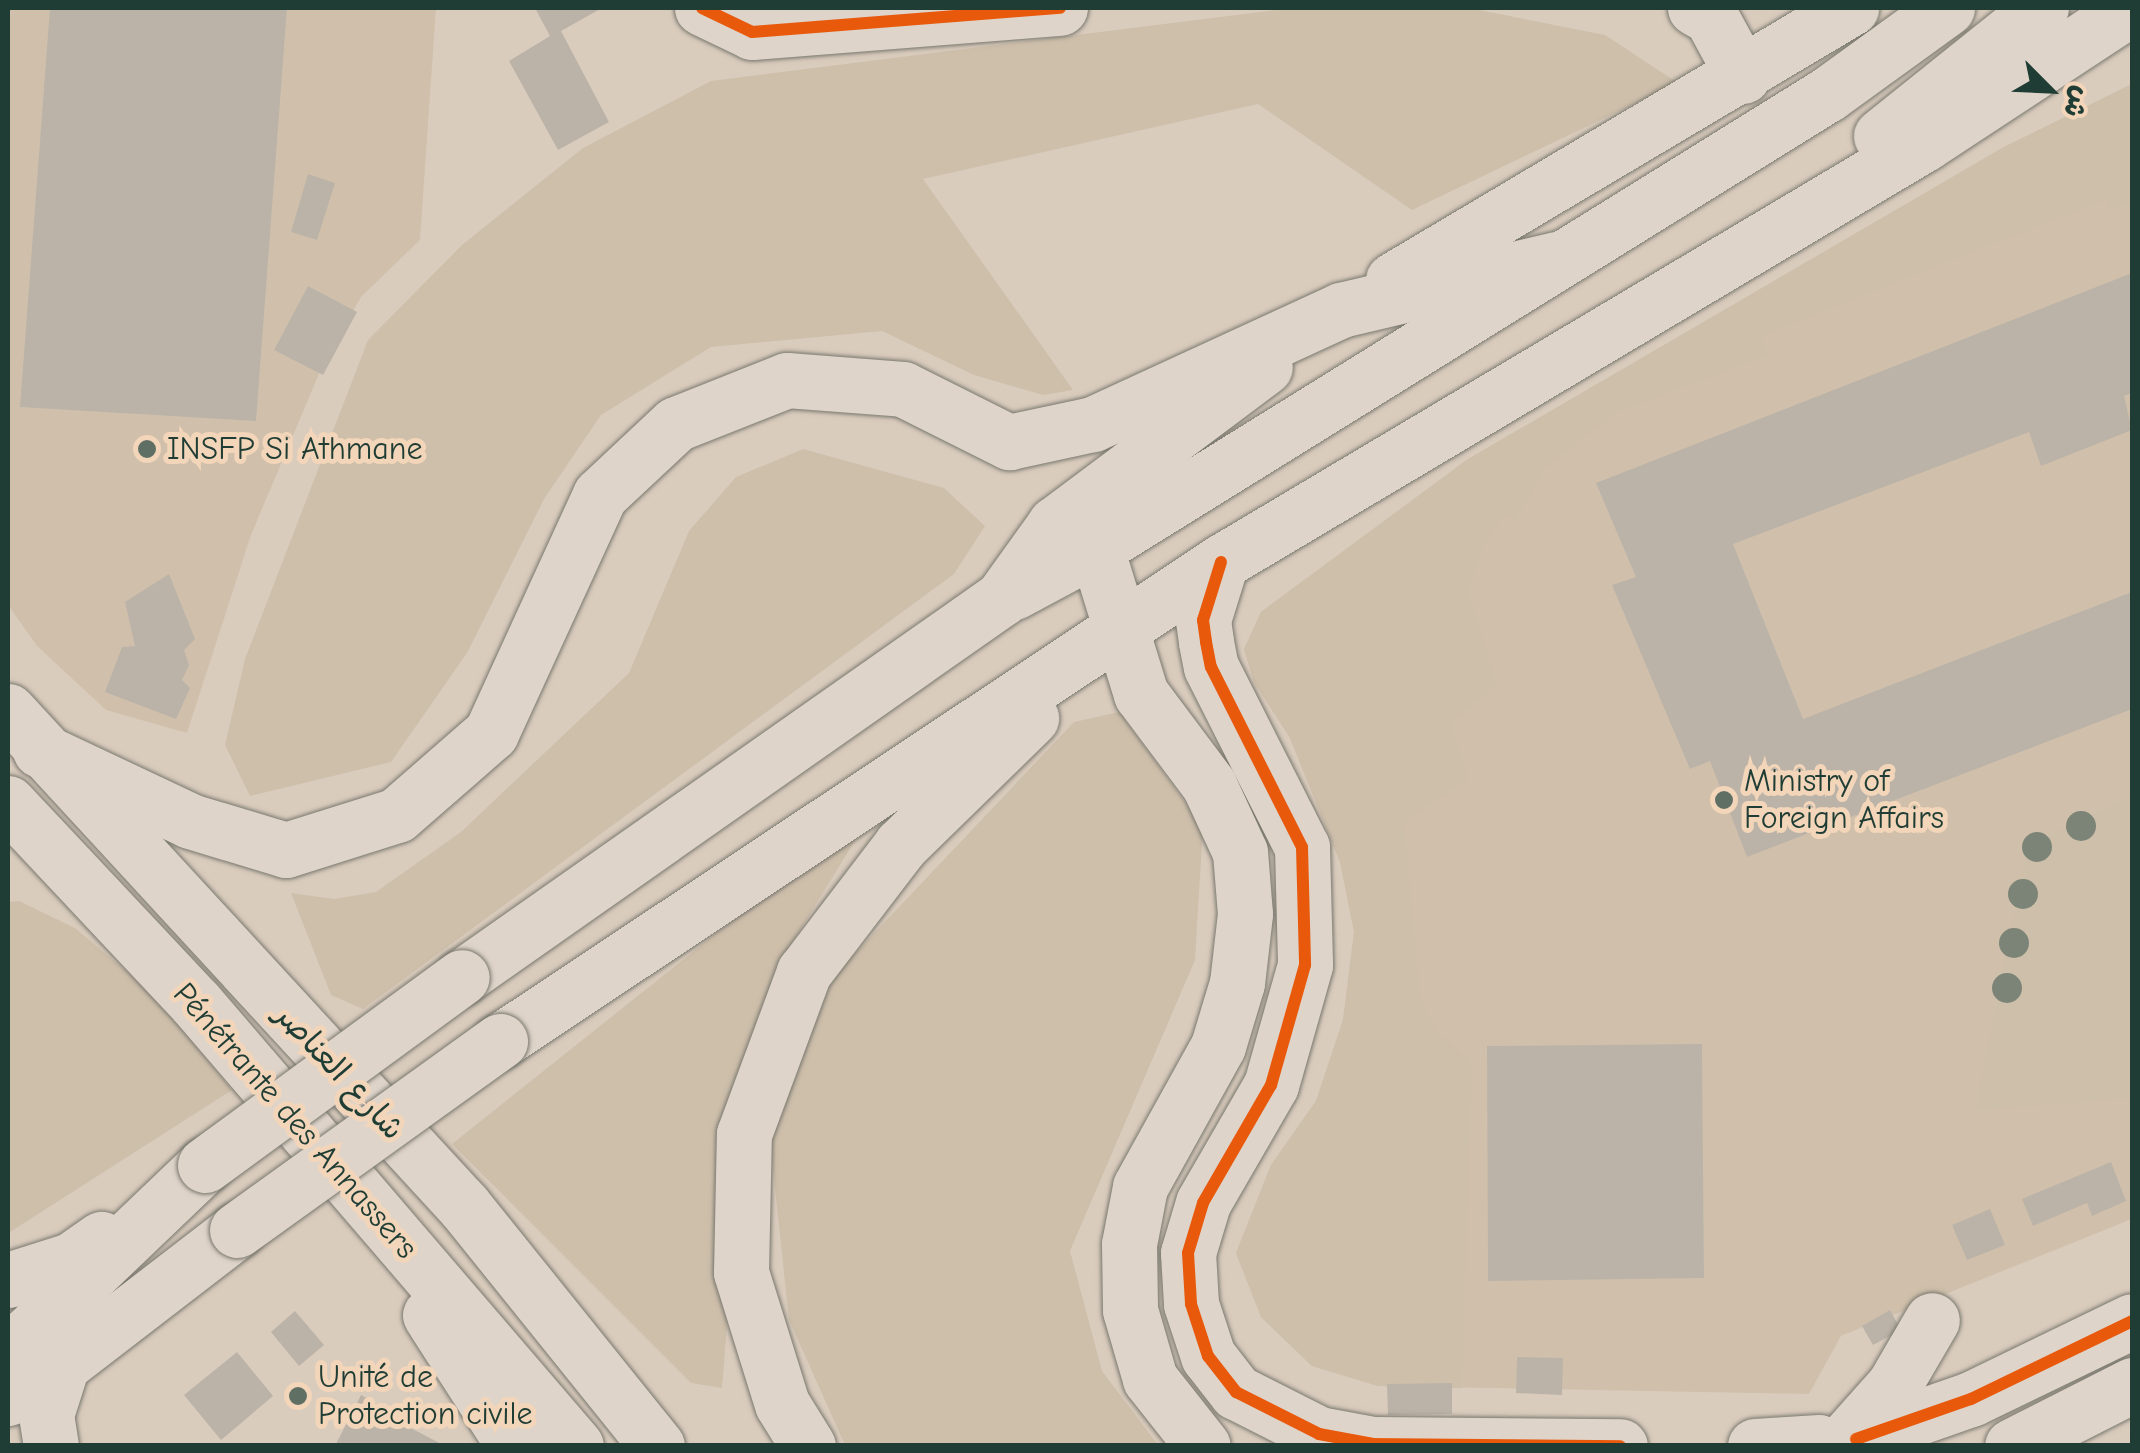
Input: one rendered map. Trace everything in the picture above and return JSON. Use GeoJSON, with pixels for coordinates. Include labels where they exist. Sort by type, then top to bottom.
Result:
{"type":"FeatureCollection","features":[{"type":"Feature","properties":{"kind":"main road"},"geometry":{"type":"LineString","coordinates":[[702,8],[752,32],[1060,8]]}},
{"type":"Feature","properties":{"kind":"main road"},"geometry":{"type":"LineString","coordinates":[[1695,8],[1710,17],[1751,70]]}},
{"type":"Feature","properties":{"kind":"main road"},"geometry":{"type":"LineString","coordinates":[[1735,8],[1751,70]]}},
{"type":"Feature","properties":{"kind":"main road"},"geometry":{"type":"LineString","coordinates":[[24,730],[190,821],[286,850],[397,815],[491,733],[600,495],[676,424],[787,380],[902,389],[1009,442],[1092,424],[1341,310],[1851,8]]}},
{"type":"Feature","properties":{"kind":"main road"},"geometry":{"type":"LineString","coordinates":[[8,1280],[71,1260],[462,977],[1002,598],[1096,548],[1828,94],[1947,8]]}},
{"type":"Feature","properties":{"kind":"main road"},"geometry":{"type":"LineString","coordinates":[[1740,253],[2041,8]]}},
{"type":"Feature","properties":{"kind":"main road"},"geometry":{"type":"LineString","coordinates":[[8,1398],[62,1365],[237,1230],[500,1041],[1222,562],[1924,144],[2131,8]]}},
{"type":"Feature","properties":{"kind":"main road"},"geometry":{"type":"LineString","coordinates":[[1002,598],[1055,524],[1341,310],[1556,260]]}},
{"type":"Feature","properties":{"kind":"main road"},"geometry":{"type":"LineString","coordinates":[[1096,548],[1140,694],[1209,785],[1240,852],[1246,914],[1237,983],[1218,1046],[1140,1187],[1129,1244],[1130,1310],[1150,1379],[1203,1446]]}},
{"type":"Feature","properties":{"kind":"main road"},"geometry":{"type":"LineString","coordinates":[[1222,562],[1202,620],[1208,654],[1302,848],[1306,965],[1271,1085],[1203,1203],[1188,1253],[1191,1304],[1208,1356],[1236,1392],[1319,1434],[1372,1444],[1620,1446]]}},
{"type":"Feature","properties":{"kind":"main road"},"geometry":{"type":"LineString","coordinates":[[808,1446],[782,1404],[742,1272],[744,1134],[804,972],[902,845],[1123,628]]}},
{"type":"Feature","properties":{"kind":"main road","name":"شارع العناصر"},"geometry":{"type":"LineString","coordinates":[[24,730],[464,1206],[657,1446]]}},
{"type":"Feature","properties":{"kind":"main road","name":"Pénétrante des Annassers"},"geometry":{"type":"LineString","coordinates":[[8,803],[195,1002],[358,1198],[576,1446]]}},
{"type":"Feature","properties":{"kind":"main road"},"geometry":{"type":"LineString","coordinates":[[8,870],[18,870],[126,930]]}},
{"type":"Feature","properties":{"kind":"main road"},"geometry":{"type":"LineString","coordinates":[[8,1353],[205,1166]]}},
{"type":"Feature","properties":{"kind":"main road"},"geometry":{"type":"LineString","coordinates":[[358,1198],[514,1446]]}},
{"type":"Feature","properties":{"kind":"main road"},"geometry":{"type":"LineString","coordinates":[[1842,1442],[1894,1385],[1932,1320],[1970,1399]]}},
{"type":"Feature","properties":{"kind":"main road"},"geometry":{"type":"LineString","coordinates":[[1755,1446],[1842,1442],[1970,1399],[2132,1321]]}},
{"type":"Feature","properties":{"kind":"main road"},"geometry":{"type":"LineString","coordinates":[[52,1446],[46,1415],[62,1365]]}},
{"type":"Feature","properties":{"kind":"main road"},"geometry":{"type":"LineString","coordinates":[[2012,1446],[2132,1385]]}},
{"type":"Feature","properties":{"kind":"shaded area","name":"INSFP Si Athmane"},"geometry":{"type":"Polygon","coordinates":[[[8,8],[436,8],[420,240],[361,297],[324,362],[251,535],[187,733],[106,710],[37,646],[8,605],[8,8]]]}},
{"type":"Feature","properties":{"kind":"shaded area"},"geometry":{"type":"Polygon","coordinates":[[[1291,8],[1469,8],[1605,35],[1678,83],[1412,210],[1258,104],[923,179],[1073,390],[1043,395],[974,375],[882,331],[711,347],[601,415],[544,499],[467,653],[391,762],[250,796],[225,745],[245,659],[368,340],[462,245],[583,148],[711,81],[1291,8]]]}},
{"type":"Feature","properties":{"kind":"shaded area","name":"Ministry of Foreign Affairs"},"geometry":{"type":"Polygon","coordinates":[[[2132,84],[2132,1219],[1841,1336],[1809,1394],[1378,1386],[1312,1366],[1261,1317],[1236,1253],[1271,1165],[1316,1101],[1343,1020],[1354,932],[1340,862],[1290,738],[1254,682],[1244,649],[1261,612],[1468,459],[2004,147],[2132,84]]]}},
{"type":"Feature","properties":{"kind":"shaded area"},"geometry":{"type":"Polygon","coordinates":[[[2132,84],[2132,203],[2113,211],[2105,200],[1762,336],[1768,356],[1616,413],[1545,469],[1515,522],[1506,514],[1485,542],[1469,592],[1497,684],[1452,723],[1468,780],[1404,822],[1420,997],[1436,1030],[1472,1062],[1462,1388],[1378,1386],[1312,1366],[1261,1317],[1236,1253],[1271,1165],[1316,1101],[1343,1020],[1354,932],[1340,862],[1290,738],[1254,682],[1244,649],[1261,612],[1468,459],[2004,147],[2132,84]]]}},
{"type":"Feature","properties":{"kind":"shaded area"},"geometry":{"type":"Polygon","coordinates":[[[803,449],[944,488],[985,526],[954,574],[363,1009],[331,995],[291,893],[334,899],[376,892],[461,832],[629,673],[689,531],[736,477],[803,449]]]}},
{"type":"Feature","properties":{"kind":"shaded area"},"geometry":{"type":"Polygon","coordinates":[[[1119,712],[1203,827],[1195,960],[1070,1251],[1102,1371],[1158,1445],[845,1445],[789,1320],[769,1132],[829,981],[1074,722],[1119,712]]]}},
{"type":"Feature","properties":{"kind":"shaded area"},"geometry":{"type":"Polygon","coordinates":[[[2132,795],[2132,1098],[1975,1111],[2028,845],[2132,795]]]}},
{"type":"Feature","properties":{"kind":"shaded area"},"geometry":{"type":"Polygon","coordinates":[[[877,805],[792,943],[729,1301],[722,1388],[691,1383],[452,1144],[877,805]]]}},
{"type":"Feature","properties":{"kind":"shaded area"},"geometry":{"type":"Polygon","coordinates":[[[19,901],[75,928],[150,991],[232,1090],[10,1232],[8,902],[19,901]]]}},
{"type":"Feature","properties":{"kind":"building"},"geometry":{"type":"Polygon","coordinates":[[[50,8],[287,8],[256,421],[20,407],[50,8]]]}},
{"type":"Feature","properties":{"kind":"building"},"geometry":{"type":"Polygon","coordinates":[[[535,8],[602,8],[561,31],[609,122],[558,150],[509,61],[550,36],[535,8]]]}},
{"type":"Feature","properties":{"kind":"building"},"geometry":{"type":"Polygon","coordinates":[[[308,174],[335,183],[317,240],[291,232],[308,174]]]}},
{"type":"Feature","properties":{"kind":"building"},"geometry":{"type":"Polygon","coordinates":[[[2132,273],[2132,393],[2124,396],[2132,430],[2041,466],[2029,432],[1733,544],[1803,719],[2132,592],[2132,709],[1747,857],[1710,761],[1690,769],[1612,585],[1636,577],[1596,483],[2132,273]]]}},
{"type":"Feature","properties":{"kind":"building"},"geometry":{"type":"Polygon","coordinates":[[[308,286],[357,312],[323,375],[274,350],[308,286]]]}},
{"type":"Feature","properties":{"kind":"building"},"geometry":{"type":"Polygon","coordinates":[[[169,574],[195,639],[184,650],[189,665],[182,680],[190,688],[176,719],[105,692],[122,647],[135,646],[125,602],[169,574]]]}},
{"type":"Feature","properties":{"kind":"building"},"geometry":{"type":"Polygon","coordinates":[[[1702,1044],[1704,1278],[1488,1281],[1487,1046],[1702,1044]]]}},
{"type":"Feature","properties":{"kind":"building"},"geometry":{"type":"Polygon","coordinates":[[[2111,1162],[2126,1201],[2092,1216],[2087,1203],[2033,1226],[2022,1199],[2111,1162]]]}},
{"type":"Feature","properties":{"kind":"building"},"geometry":{"type":"Polygon","coordinates":[[[1990,1209],[2005,1245],[1967,1260],[1952,1225],[1990,1209]]]}},
{"type":"Feature","properties":{"kind":"building"},"geometry":{"type":"Polygon","coordinates":[[[1890,1310],[1901,1330],[1873,1345],[1862,1326],[1890,1310]]]}},
{"type":"Feature","properties":{"kind":"building"},"geometry":{"type":"Polygon","coordinates":[[[295,1311],[324,1345],[299,1366],[271,1332],[295,1311]]]}},
{"type":"Feature","properties":{"kind":"building"},"geometry":{"type":"Polygon","coordinates":[[[237,1352],[273,1396],[221,1440],[184,1395],[237,1352]]]}},
{"type":"Feature","properties":{"kind":"building"},"geometry":{"type":"Polygon","coordinates":[[[1517,1357],[1563,1358],[1562,1395],[1516,1393],[1517,1357]]]}},
{"type":"Feature","properties":{"kind":"building"},"geometry":{"type":"Polygon","coordinates":[[[1452,1383],[1452,1414],[1388,1415],[1387,1384],[1452,1383]]]}},
{"type":"Feature","properties":{"kind":"building"},"geometry":{"type":"Polygon","coordinates":[[[361,1395],[390,1411],[388,1416],[445,1446],[335,1446],[361,1395]]]}},
{"type":"Feature","properties":{"kind":"cycle path"},"geometry":{"type":"LineString","coordinates":[[702,8],[752,32],[1060,8]]}},
{"type":"Feature","properties":{"kind":"cycle path"},"geometry":{"type":"LineString","coordinates":[[1221,562],[1203,620],[1211,667],[1302,847],[1305,965],[1271,1085],[1203,1203],[1188,1253],[1191,1304],[1208,1356],[1236,1392],[1319,1434],[1373,1444],[1620,1446]]}},
{"type":"Feature","properties":{"kind":"cycle path"},"geometry":{"type":"LineString","coordinates":[[1856,1439],[1971,1399],[2132,1321]]}},
{"type":"Feature","properties":{"kind":"place","name":"INSFP Si Athmane"},"geometry":{"type":"Point","coordinates":[147,449]}},
{"type":"Feature","properties":{"kind":"place","name":"Ministry of Foreign Affairs"},"geometry":{"type":"Point","coordinates":[1724,800]}},
{"type":"Feature","properties":{"kind":"place","name":"Unité de Protection civile"},"geometry":{"type":"Point","coordinates":[298,1396]}}]}
